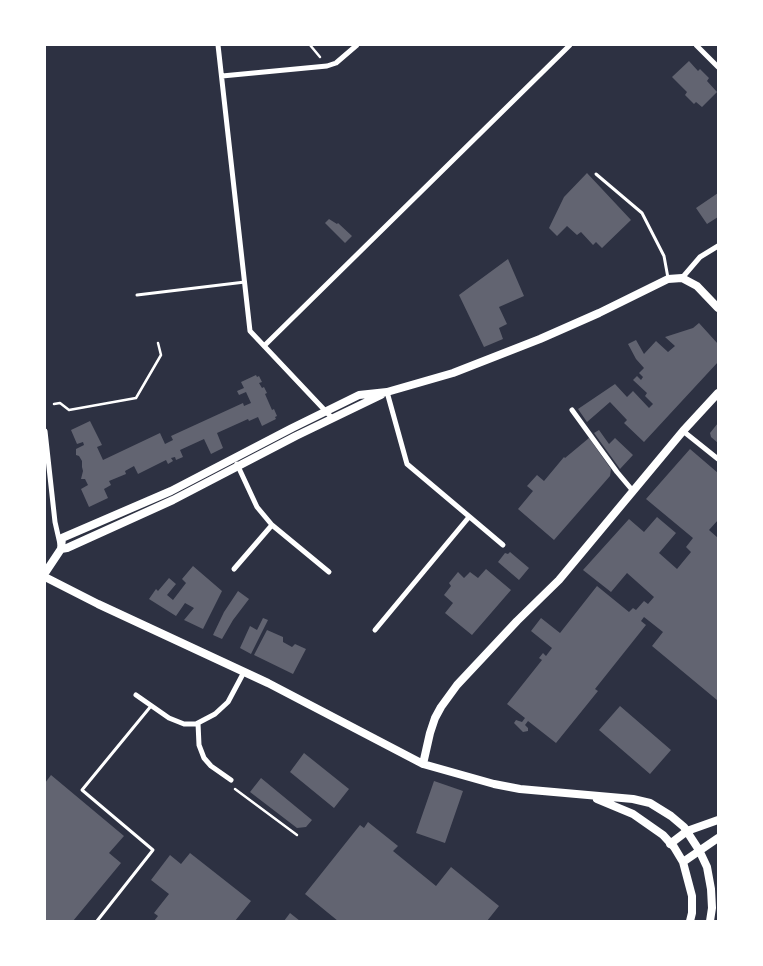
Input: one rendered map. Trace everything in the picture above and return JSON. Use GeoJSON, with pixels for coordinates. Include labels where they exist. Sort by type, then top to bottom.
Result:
{"type":"FeatureCollection","features":[{"type":"Feature","properties":{"kind":"street"},"geometry":{"type":"LineString","coordinates":[[218,45],[250,331],[333,418]]}},
{"type":"Feature","properties":{"kind":"street"},"geometry":{"type":"LineString","coordinates":[[222,76],[327,66],[336,63],[357,45]]}},
{"type":"Feature","properties":{"kind":"street"},"geometry":{"type":"LineString","coordinates":[[264,346],[570,45]]}},
{"type":"Feature","properties":{"kind":"street"},"geometry":{"type":"LineString","coordinates":[[696,45],[718,67]]}},
{"type":"Feature","properties":{"kind":"street"},"geometry":{"type":"LineString","coordinates":[[682,278],[700,257],[718,246]]}},
{"type":"Feature","properties":{"kind":"street"},"geometry":{"type":"LineString","coordinates":[[61,549],[173,500],[387,392],[453,373],[535,342],[668,279],[682,278],[697,286],[718,308]]}},
{"type":"Feature","properties":{"kind":"street"},"geometry":{"type":"LineString","coordinates":[[45,573],[61,549],[62,538],[171,491],[359,395],[387,392]]}},
{"type":"Feature","properties":{"kind":"street"},"geometry":{"type":"LineString","coordinates":[[387,392],[407,464],[503,545]]}},
{"type":"Feature","properties":{"kind":"street"},"geometry":{"type":"LineString","coordinates":[[423,764],[435,718],[440,707],[457,685],[558,580],[683,431],[718,393]]}},
{"type":"Feature","properties":{"kind":"street"},"geometry":{"type":"LineString","coordinates":[[572,410],[633,491]]}},
{"type":"Feature","properties":{"kind":"street"},"geometry":{"type":"LineString","coordinates":[[45,431],[54,522],[61,549]]}},
{"type":"Feature","properties":{"kind":"street"},"geometry":{"type":"LineString","coordinates":[[683,431],[718,459]]}},
{"type":"Feature","properties":{"kind":"street"},"geometry":{"type":"LineString","coordinates":[[235,459],[257,507],[272,525],[329,572]]}},
{"type":"Feature","properties":{"kind":"street"},"geometry":{"type":"LineString","coordinates":[[375,630],[469,516]]}},
{"type":"Feature","properties":{"kind":"street"},"geometry":{"type":"LineString","coordinates":[[234,569],[272,525]]}},
{"type":"Feature","properties":{"kind":"street"},"geometry":{"type":"LineString","coordinates":[[45,577],[98,604],[244,672],[423,764],[494,784],[520,789],[650,803],[671,816],[687,831],[699,850],[707,868],[711,889],[712,908],[710,921]]}},
{"type":"Feature","properties":{"kind":"street"},"geometry":{"type":"LineString","coordinates":[[136,695],[169,718],[184,724],[198,722],[214,714],[228,702],[244,672]]}},
{"type":"Feature","properties":{"kind":"street"},"geometry":{"type":"LineString","coordinates":[[198,722],[199,745],[204,758],[211,766],[232,780]]}},
{"type":"Feature","properties":{"kind":"street"},"geometry":{"type":"LineString","coordinates":[[593,797],[633,814],[662,835],[670,844],[682,862],[692,896],[690,921]]}},
{"type":"Feature","properties":{"kind":"street"},"geometry":{"type":"LineString","coordinates":[[670,844],[687,831],[718,820]]}},
{"type":"Feature","properties":{"kind":"street"},"geometry":{"type":"LineString","coordinates":[[682,862],[718,838]]}},
{"type":"Feature","properties":{"kind":"lane"},"geometry":{"type":"LineString","coordinates":[[596,174],[642,213],[664,256],[668,279]]}},
{"type":"Feature","properties":{"kind":"lane"},"geometry":{"type":"LineString","coordinates":[[137,295],[245,282]]}},
{"type":"Feature","properties":{"kind":"lane"},"geometry":{"type":"LineString","coordinates":[[97,921],[153,850],[82,790],[151,706]]}},
{"type":"Feature","properties":{"kind":"path"},"geometry":{"type":"LineString","coordinates":[[310,45],[321,58]]}},
{"type":"Feature","properties":{"kind":"path"},"geometry":{"type":"LineString","coordinates":[[54,404],[60,403],[69,410],[136,398],[160,355],[158,343]]}},
{"type":"Feature","properties":{"kind":"path"},"geometry":{"type":"LineString","coordinates":[[232,780],[236,790],[297,835]]}},
{"type":"Feature","properties":{"kind":"building"},"geometry":{"type":"Polygon","coordinates":[[[689,61],[698,71],[700,69],[709,78],[707,81],[717,92],[702,107],[696,102],[694,104],[685,95],[687,92],[672,77],[689,61]]]}},
{"type":"Feature","properties":{"kind":"building"},"geometry":{"type":"Polygon","coordinates":[[[587,173],[631,220],[602,248],[596,242],[593,245],[581,232],[577,235],[567,226],[557,236],[549,228],[564,197],[587,173]]]}},
{"type":"Feature","properties":{"kind":"building"},"geometry":{"type":"Polygon","coordinates":[[[718,193],[718,217],[707,224],[696,208],[718,193]]]}},
{"type":"Feature","properties":{"kind":"building"},"geometry":{"type":"Polygon","coordinates":[[[329,219],[338,223],[352,236],[345,243],[325,223],[329,219]]]}},
{"type":"Feature","properties":{"kind":"building"},"geometry":{"type":"Polygon","coordinates":[[[508,259],[524,296],[499,307],[507,324],[499,328],[503,339],[484,347],[459,295],[508,259]]]}},
{"type":"Feature","properties":{"kind":"building"},"geometry":{"type":"Polygon","coordinates":[[[699,323],[718,344],[718,362],[644,442],[624,423],[627,420],[610,402],[587,422],[578,409],[615,384],[627,397],[633,391],[649,408],[653,404],[645,396],[647,393],[633,380],[637,376],[641,380],[643,377],[639,373],[644,368],[636,359],[628,344],[636,340],[644,354],[656,341],[668,352],[675,346],[665,337],[693,328],[699,323]]]}},
{"type":"Feature","properties":{"kind":"building"},"geometry":{"type":"Polygon","coordinates":[[[256,375],[257,377],[259,376],[262,382],[259,383],[267,393],[265,394],[272,410],[274,409],[277,416],[275,417],[276,419],[262,426],[258,417],[249,421],[248,419],[217,433],[223,448],[211,454],[204,439],[180,450],[183,457],[176,460],[175,457],[171,458],[173,461],[168,464],[166,460],[138,474],[134,466],[125,471],[126,474],[109,481],[111,485],[104,489],[108,498],[89,507],[81,489],[88,485],[85,479],[81,479],[83,471],[82,461],[76,455],[76,449],[84,445],[83,442],[77,444],[71,430],[90,421],[102,445],[97,447],[103,460],[160,433],[165,444],[173,440],[171,436],[243,403],[244,406],[251,403],[246,392],[239,395],[237,391],[244,388],[241,382],[256,375]]]}},
{"type":"Feature","properties":{"kind":"building"},"geometry":{"type":"Polygon","coordinates":[[[718,423],[718,443],[711,437],[710,433],[718,423]]]}},
{"type":"Feature","properties":{"kind":"building"},"geometry":{"type":"Polygon","coordinates":[[[599,430],[609,444],[615,438],[633,455],[620,469],[594,433],[599,430]]]}},
{"type":"Feature","properties":{"kind":"building"},"geometry":{"type":"Polygon","coordinates":[[[589,438],[611,469],[610,476],[554,540],[518,509],[533,491],[527,486],[537,475],[544,481],[564,457],[589,438]]]}},
{"type":"Feature","properties":{"kind":"building"},"geometry":{"type":"Polygon","coordinates":[[[690,449],[718,473],[718,520],[709,530],[718,538],[718,699],[652,646],[663,632],[644,617],[641,621],[646,625],[595,689],[598,691],[556,743],[528,721],[525,725],[528,731],[523,732],[514,723],[516,720],[522,722],[525,718],[507,704],[542,660],[539,658],[543,653],[546,656],[552,648],[531,631],[541,618],[560,633],[597,586],[629,612],[633,608],[636,610],[644,601],[648,604],[654,597],[627,573],[611,592],[583,570],[629,519],[644,532],[657,517],[676,533],[659,553],[677,569],[691,552],[686,547],[693,538],[646,499],[690,449]]]}},
{"type":"Feature","properties":{"kind":"building"},"geometry":{"type":"Polygon","coordinates":[[[510,552],[529,568],[519,580],[498,562],[505,553],[508,554],[510,552]]]}},
{"type":"Feature","properties":{"kind":"building"},"geometry":{"type":"Polygon","coordinates":[[[193,566],[222,591],[203,629],[184,620],[194,608],[185,603],[176,616],[149,599],[156,589],[158,591],[169,578],[176,584],[167,595],[173,600],[186,583],[182,579],[193,566]]]}},
{"type":"Feature","properties":{"kind":"building"},"geometry":{"type":"Polygon","coordinates":[[[486,569],[511,590],[472,635],[445,613],[453,603],[444,595],[451,586],[449,583],[458,572],[464,578],[470,572],[478,578],[486,569]]]}},
{"type":"Feature","properties":{"kind":"building"},"geometry":{"type":"Polygon","coordinates":[[[238,591],[249,599],[233,620],[222,639],[213,635],[224,612],[238,591]]]}},
{"type":"Feature","properties":{"kind":"building"},"geometry":{"type":"Polygon","coordinates":[[[263,618],[268,620],[251,654],[240,648],[250,626],[257,630],[263,618]]]}},
{"type":"Feature","properties":{"kind":"building"},"geometry":{"type":"Polygon","coordinates":[[[267,630],[283,637],[283,642],[292,647],[295,644],[306,649],[293,674],[254,655],[267,630]]]}},
{"type":"Feature","properties":{"kind":"building"},"geometry":{"type":"Polygon","coordinates":[[[620,706],[671,750],[650,774],[599,730],[620,706]]]}},
{"type":"Feature","properties":{"kind":"building"},"geometry":{"type":"Polygon","coordinates":[[[304,753],[349,789],[334,808],[290,772],[304,753]]]}},
{"type":"Feature","properties":{"kind":"building"},"geometry":{"type":"Polygon","coordinates":[[[51,775],[124,836],[109,853],[121,863],[73,921],[45,921],[45,783],[51,775]]]}},
{"type":"Feature","properties":{"kind":"building"},"geometry":{"type":"Polygon","coordinates":[[[261,778],[312,820],[306,827],[297,828],[250,792],[261,778]]]}},
{"type":"Feature","properties":{"kind":"building"},"geometry":{"type":"Polygon","coordinates":[[[434,781],[463,791],[445,843],[416,833],[434,781]]]}},
{"type":"Feature","properties":{"kind":"building"},"geometry":{"type":"Polygon","coordinates":[[[368,822],[398,846],[393,851],[436,886],[451,867],[499,906],[487,921],[338,921],[305,894],[360,825],[364,828],[368,822]]]}},
{"type":"Feature","properties":{"kind":"building"},"geometry":{"type":"Polygon","coordinates":[[[190,853],[251,901],[235,921],[154,921],[158,916],[154,913],[169,894],[151,880],[170,855],[181,864],[190,853]]]}},
{"type":"Feature","properties":{"kind":"building"},"geometry":{"type":"Polygon","coordinates":[[[290,913],[300,921],[284,921],[290,913]]]}}]}
